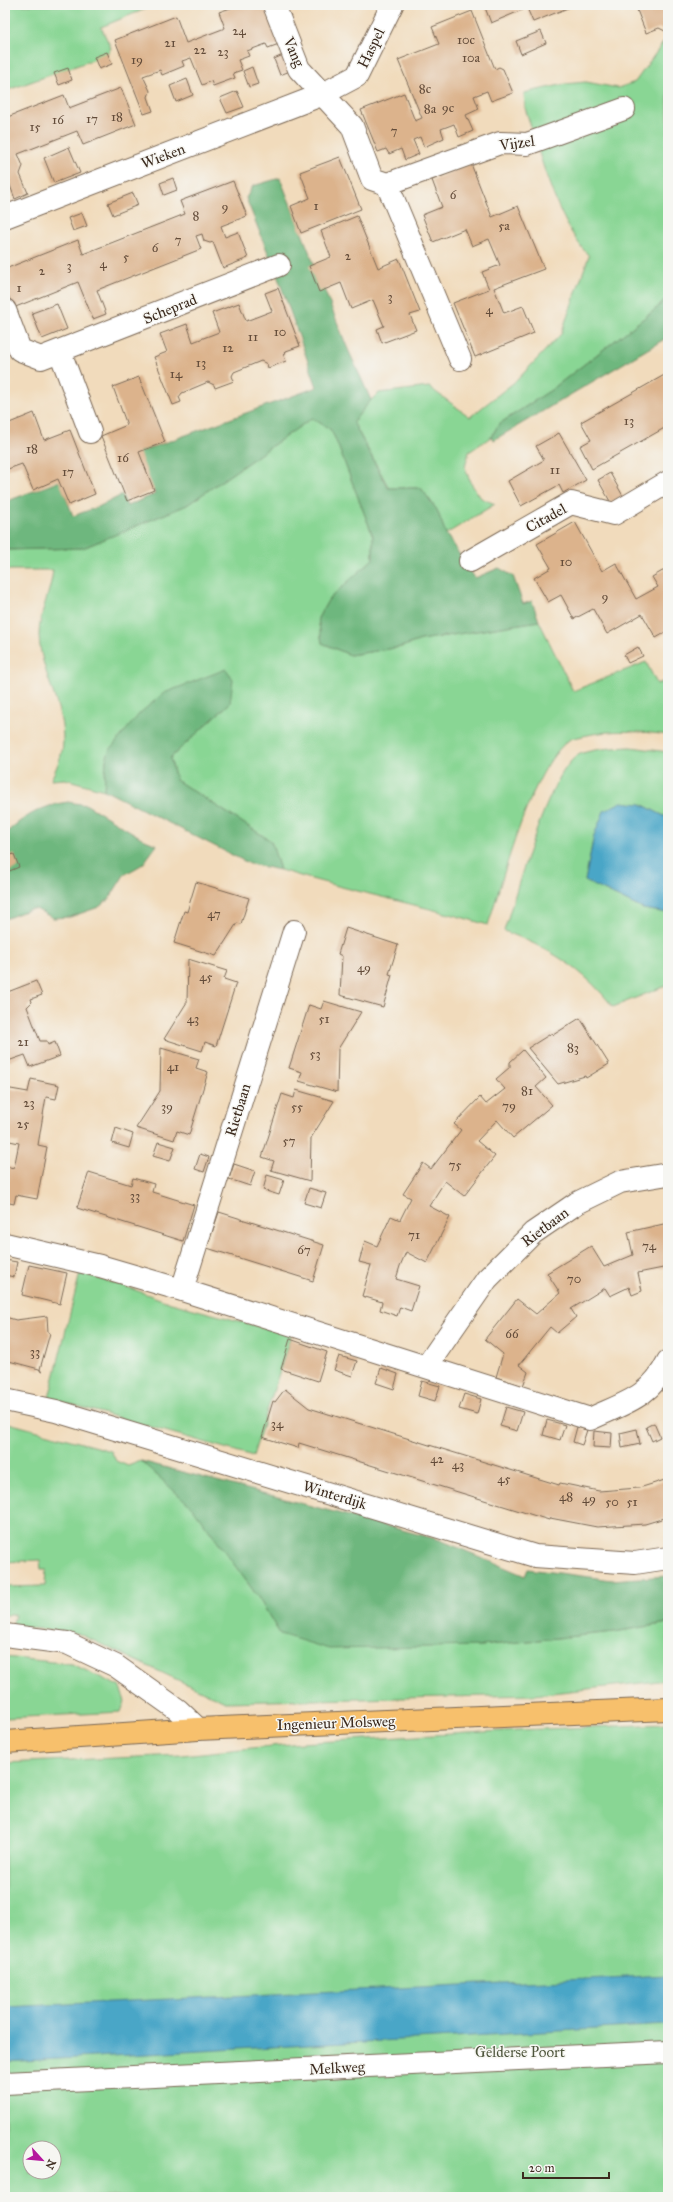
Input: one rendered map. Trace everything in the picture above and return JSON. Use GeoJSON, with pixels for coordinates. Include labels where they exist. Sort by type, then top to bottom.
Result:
{"type":"FeatureCollection","features":[{"type":"Feature","properties":{"kind":"main road","name":"Ingenieur Molsweg"},"geometry":{"type":"LineString","coordinates":[[5,1742],[198,1729],[668,1709]]}},
{"type":"Feature","properties":{"kind":"street","name":"Vang"},"geometry":{"type":"LineString","coordinates":[[274,5],[299,69],[321,95]]}},
{"type":"Feature","properties":{"kind":"street","name":"Haspel"},"geometry":{"type":"LineString","coordinates":[[321,95],[357,76],[392,5]]}},
{"type":"Feature","properties":{"kind":"street"},"geometry":{"type":"LineString","coordinates":[[321,95],[352,126],[372,179],[387,184],[460,359]]}},
{"type":"Feature","properties":{"kind":"street","name":"Wieken"},"geometry":{"type":"LineString","coordinates":[[5,217],[321,95]]}},
{"type":"Feature","properties":{"kind":"street","name":"Vijzel"},"geometry":{"type":"LineString","coordinates":[[387,184],[500,143],[527,144],[624,109]]}},
{"type":"Feature","properties":{"kind":"street","name":"Scheprad"},"geometry":{"type":"LineString","coordinates":[[5,310],[20,350],[41,358],[60,352],[279,265]]}},
{"type":"Feature","properties":{"kind":"street"},"geometry":{"type":"LineString","coordinates":[[60,352],[90,432]]}},
{"type":"Feature","properties":{"kind":"street","name":"Citadel"},"geometry":{"type":"LineString","coordinates":[[470,561],[571,503],[614,514],[668,482]]}},
{"type":"Feature","properties":{"kind":"street","name":"Rietbaan"},"geometry":{"type":"LineString","coordinates":[[182,1290],[294,931]]}},
{"type":"Feature","properties":{"kind":"street","name":"Rietbaan"},"geometry":{"type":"LineString","coordinates":[[426,1367],[487,1279],[533,1233],[577,1203],[620,1182],[668,1174]]}},
{"type":"Feature","properties":{"kind":"street"},"geometry":{"type":"LineString","coordinates":[[5,1244],[100,1266],[182,1290],[590,1419],[646,1392],[660,1378],[668,1361]]}},
{"type":"Feature","properties":{"kind":"street","name":"Winterdijk"},"geometry":{"type":"LineString","coordinates":[[5,1400],[56,1410],[535,1556],[635,1563],[668,1558]]}},
{"type":"Feature","properties":{"kind":"street"},"geometry":{"type":"LineString","coordinates":[[5,1635],[66,1643],[116,1666],[178,1710],[198,1729]]}},
{"type":"Feature","properties":{"kind":"street","name":"Melkweg"},"geometry":{"type":"LineString","coordinates":[[5,2083],[668,2052]]}},
{"type":"Feature","properties":{"kind":"green space"},"geometry":{"type":"Polygon","coordinates":[[[5,5],[155,5],[101,27],[111,48],[107,55],[5,91],[5,5]]]}},
{"type":"Feature","properties":{"kind":"green space"},"geometry":{"type":"Polygon","coordinates":[[[668,36],[668,296],[657,308],[551,390],[499,424],[491,437],[469,452],[465,467],[470,482],[481,498],[495,504],[446,534],[437,510],[421,488],[389,488],[353,422],[371,400],[379,393],[429,387],[470,417],[517,380],[561,334],[589,256],[577,241],[567,224],[550,186],[525,108],[524,93],[565,84],[586,82],[618,88],[635,82],[668,36]]]}},
{"type":"Feature","properties":{"kind":"green space"},"geometry":{"type":"Polygon","coordinates":[[[280,178],[347,347],[371,400],[353,422],[388,488],[421,488],[437,510],[446,534],[475,578],[499,568],[513,576],[523,604],[532,601],[539,621],[421,640],[401,647],[350,655],[322,643],[318,618],[329,599],[373,559],[373,536],[335,438],[330,429],[312,418],[187,505],[83,548],[5,550],[5,502],[60,481],[73,516],[100,506],[122,495],[127,506],[155,494],[137,453],[317,387],[280,283],[246,198],[253,186],[280,178]]]}},
{"type":"Feature","properties":{"kind":"green space"},"geometry":{"type":"Polygon","coordinates":[[[668,296],[668,337],[494,440],[491,437],[499,424],[551,390],[657,308],[668,296]]]}},
{"type":"Feature","properties":{"kind":"green space"},"geometry":{"type":"Polygon","coordinates":[[[312,418],[330,429],[335,438],[373,536],[373,559],[329,599],[318,618],[322,643],[350,655],[401,647],[421,640],[539,621],[573,691],[646,662],[657,684],[668,680],[668,735],[626,731],[604,732],[570,739],[555,754],[542,774],[520,826],[488,925],[436,910],[280,870],[271,841],[176,780],[170,758],[230,703],[109,751],[106,760],[104,790],[65,779],[51,780],[62,752],[62,728],[60,715],[43,662],[39,635],[41,619],[53,570],[5,570],[5,550],[83,548],[187,505],[312,418]]]}},
{"type":"Feature","properties":{"kind":"green space"},"geometry":{"type":"Polygon","coordinates":[[[226,669],[233,679],[230,703],[170,758],[176,780],[271,841],[280,870],[250,864],[104,790],[106,760],[109,751],[140,713],[164,693],[226,669]]]}},
{"type":"Feature","properties":{"kind":"green space"},"geometry":{"type":"Polygon","coordinates":[[[631,747],[668,752],[668,818],[641,804],[594,835],[585,881],[643,909],[668,913],[668,985],[613,1007],[590,981],[564,961],[551,952],[504,931],[535,835],[557,782],[569,764],[580,754],[586,752],[631,747]]]}},
{"type":"Feature","properties":{"kind":"green space"},"geometry":{"type":"Polygon","coordinates":[[[68,802],[87,805],[145,840],[157,845],[143,864],[124,875],[109,899],[99,907],[70,917],[53,918],[36,909],[30,909],[5,919],[5,834],[26,817],[50,806],[68,802]]]}},
{"type":"Feature","properties":{"kind":"green space"},"geometry":{"type":"Polygon","coordinates":[[[80,1273],[127,1287],[171,1303],[291,1335],[253,1456],[49,1398],[80,1273]]]}},
{"type":"Feature","properties":{"kind":"green space"},"geometry":{"type":"Polygon","coordinates":[[[5,1422],[111,1451],[116,1461],[128,1466],[141,1461],[192,1506],[258,1597],[280,1634],[481,1646],[614,1632],[668,1623],[668,1680],[534,1695],[225,1702],[77,1633],[12,1626],[15,1615],[5,1615],[5,1587],[45,1586],[46,1569],[41,1569],[40,1560],[5,1562],[5,1422]]]}},
{"type":"Feature","properties":{"kind":"green space"},"geometry":{"type":"Polygon","coordinates":[[[141,1461],[440,1540],[525,1576],[528,1569],[612,1580],[668,1576],[668,1623],[614,1632],[481,1646],[329,1649],[280,1634],[258,1597],[192,1507],[141,1461]]]}},
{"type":"Feature","properties":{"kind":"green space"},"geometry":{"type":"Polygon","coordinates":[[[5,1657],[72,1664],[119,1686],[125,1701],[121,1712],[5,1718],[5,1657]]]}},
{"type":"Feature","properties":{"kind":"green space","name":"Gelderse Poort"},"geometry":{"type":"Polygon","coordinates":[[[668,1724],[668,2197],[5,2197],[5,1763],[182,1755],[301,1743],[518,1730],[668,1724]]]}},
{"type":"Feature","properties":{"kind":"water"},"geometry":{"type":"Polygon","coordinates":[[[621,802],[641,804],[668,818],[668,913],[643,909],[585,881],[594,835],[604,811],[621,802]]]}},
{"type":"Feature","properties":{"kind":"water"},"geometry":{"type":"Polygon","coordinates":[[[668,1975],[668,2025],[5,2062],[5,2007],[668,1975]]]}},
{"type":"Feature","properties":{"kind":"building"},"geometry":{"type":"Polygon","coordinates":[[[239,5],[264,5],[279,44],[268,48],[266,44],[247,51],[249,56],[238,60],[242,70],[233,73],[235,78],[213,86],[211,81],[202,85],[191,58],[182,61],[184,66],[162,75],[160,70],[143,76],[150,91],[148,97],[153,111],[144,114],[115,40],[176,16],[186,43],[225,28],[219,12],[239,5]]]}},
{"type":"Feature","properties":{"kind":"building"},"geometry":{"type":"Polygon","coordinates":[[[484,5],[575,5],[533,22],[527,8],[491,23],[484,5]]]}},
{"type":"Feature","properties":{"kind":"building"},"geometry":{"type":"Polygon","coordinates":[[[635,5],[668,5],[668,36],[665,31],[659,28],[646,33],[635,5]]]}},
{"type":"Feature","properties":{"kind":"building"},"geometry":{"type":"Polygon","coordinates":[[[472,11],[495,69],[499,67],[503,69],[513,93],[491,101],[487,91],[474,96],[479,109],[466,115],[473,131],[459,137],[454,124],[441,129],[444,138],[424,147],[420,137],[413,140],[419,154],[405,160],[401,149],[389,154],[386,149],[378,152],[361,110],[404,93],[415,121],[422,118],[398,60],[439,44],[432,27],[472,11]]]}},
{"type":"Feature","properties":{"kind":"building"},"geometry":{"type":"Polygon","coordinates":[[[541,31],[546,43],[521,54],[516,41],[541,31]]]}},
{"type":"Feature","properties":{"kind":"building"},"geometry":{"type":"Polygon","coordinates":[[[107,52],[112,64],[99,69],[94,57],[107,52]]]}},
{"type":"Feature","properties":{"kind":"building"},"geometry":{"type":"Polygon","coordinates":[[[283,55],[290,71],[280,75],[274,59],[283,55]]]}},
{"type":"Feature","properties":{"kind":"building"},"geometry":{"type":"Polygon","coordinates":[[[252,67],[258,84],[249,87],[243,71],[252,67]]]}},
{"type":"Feature","properties":{"kind":"building"},"geometry":{"type":"Polygon","coordinates":[[[68,68],[72,80],[59,85],[54,73],[68,68]]]}},
{"type":"Feature","properties":{"kind":"building"},"geometry":{"type":"Polygon","coordinates":[[[187,79],[193,95],[176,102],[170,86],[187,79]]]}},
{"type":"Feature","properties":{"kind":"building"},"geometry":{"type":"Polygon","coordinates":[[[121,88],[136,124],[83,145],[77,131],[18,154],[23,166],[20,174],[28,193],[15,199],[8,180],[5,181],[5,118],[64,95],[69,108],[121,88]]]}},
{"type":"Feature","properties":{"kind":"building"},"geometry":{"type":"Polygon","coordinates":[[[237,91],[244,107],[227,113],[220,98],[237,91]]]}},
{"type":"Feature","properties":{"kind":"building"},"geometry":{"type":"Polygon","coordinates":[[[69,147],[80,173],[54,183],[44,158],[69,147]]]}},
{"type":"Feature","properties":{"kind":"building"},"geometry":{"type":"Polygon","coordinates":[[[340,157],[361,209],[301,233],[291,206],[310,198],[300,172],[340,157]]]}},
{"type":"Feature","properties":{"kind":"building"},"geometry":{"type":"Polygon","coordinates":[[[471,164],[492,217],[518,206],[544,269],[494,288],[504,313],[523,306],[534,333],[475,357],[453,303],[489,289],[482,272],[500,265],[489,239],[472,246],[465,229],[433,242],[422,215],[442,207],[432,180],[471,164]]]}},
{"type":"Feature","properties":{"kind":"building"},"geometry":{"type":"Polygon","coordinates":[[[173,178],[177,190],[164,195],[160,183],[173,178]]]}},
{"type":"Feature","properties":{"kind":"building"},"geometry":{"type":"Polygon","coordinates":[[[233,181],[247,216],[221,226],[225,237],[238,232],[248,258],[223,268],[213,242],[210,243],[204,241],[202,234],[196,236],[201,249],[97,290],[106,314],[93,319],[78,282],[13,308],[5,287],[5,269],[78,240],[83,254],[185,214],[180,201],[233,181]]]}},
{"type":"Feature","properties":{"kind":"building"},"geometry":{"type":"Polygon","coordinates":[[[133,193],[138,205],[113,215],[108,203],[133,193]]]}},
{"type":"Feature","properties":{"kind":"building"},"geometry":{"type":"Polygon","coordinates":[[[82,213],[87,226],[73,231],[68,218],[82,213]]]}},
{"type":"Feature","properties":{"kind":"building"},"geometry":{"type":"Polygon","coordinates":[[[357,216],[378,268],[399,259],[420,312],[410,315],[416,330],[382,343],[377,329],[384,326],[373,300],[351,309],[341,283],[319,292],[309,266],[331,257],[321,231],[357,216]]]}},
{"type":"Feature","properties":{"kind":"building"},"geometry":{"type":"Polygon","coordinates":[[[278,288],[300,346],[286,351],[284,356],[286,361],[268,368],[267,364],[261,361],[234,372],[232,376],[234,381],[215,388],[214,385],[208,382],[182,393],[179,397],[181,402],[173,405],[154,357],[167,352],[160,334],[187,324],[193,342],[219,332],[212,313],[239,303],[246,321],[272,311],[265,293],[278,288]]]}},
{"type":"Feature","properties":{"kind":"building"},"geometry":{"type":"Polygon","coordinates":[[[57,304],[67,329],[42,339],[32,313],[57,304]]]}},
{"type":"Feature","properties":{"kind":"building"},"geometry":{"type":"Polygon","coordinates":[[[668,373],[668,426],[592,469],[580,446],[591,440],[581,422],[668,373]]]}},
{"type":"Feature","properties":{"kind":"building"},"geometry":{"type":"Polygon","coordinates":[[[139,377],[165,442],[139,452],[154,490],[127,501],[101,436],[127,425],[113,387],[139,377]]]}},
{"type":"Feature","properties":{"kind":"building"},"geometry":{"type":"Polygon","coordinates":[[[34,413],[44,440],[70,430],[95,494],[69,505],[58,479],[33,490],[22,464],[5,470],[5,418],[7,424],[34,413]]]}},
{"type":"Feature","properties":{"kind":"building"},"geometry":{"type":"Polygon","coordinates":[[[559,433],[586,480],[563,493],[559,485],[521,506],[508,481],[544,460],[536,446],[559,433]]]}},
{"type":"Feature","properties":{"kind":"building"},"geometry":{"type":"Polygon","coordinates":[[[610,473],[623,496],[611,503],[598,480],[610,473]]]}},
{"type":"Feature","properties":{"kind":"building"},"geometry":{"type":"Polygon","coordinates":[[[575,522],[602,571],[616,563],[636,599],[658,587],[652,577],[666,569],[668,572],[668,631],[656,638],[642,614],[607,634],[593,609],[574,619],[561,595],[548,602],[534,578],[551,568],[537,544],[575,522]]]}},
{"type":"Feature","properties":{"kind":"building"},"geometry":{"type":"Polygon","coordinates":[[[638,647],[643,656],[628,663],[624,655],[638,647]]]}},
{"type":"Feature","properties":{"kind":"building"},"geometry":{"type":"Polygon","coordinates":[[[14,854],[19,867],[7,872],[5,857],[14,854]]]}},
{"type":"Feature","properties":{"kind":"building"},"geometry":{"type":"Polygon","coordinates":[[[196,882],[249,898],[241,924],[237,923],[216,956],[174,943],[184,911],[187,912],[196,882]]]}},
{"type":"Feature","properties":{"kind":"building"},"geometry":{"type":"Polygon","coordinates":[[[346,928],[398,945],[389,974],[392,975],[383,1007],[340,995],[342,956],[338,954],[346,928]]]}},
{"type":"Feature","properties":{"kind":"building"},"geometry":{"type":"Polygon","coordinates":[[[188,959],[227,971],[224,979],[236,983],[216,1046],[205,1042],[202,1051],[164,1039],[187,1002],[188,959]]]}},
{"type":"Feature","properties":{"kind":"building"},"geometry":{"type":"Polygon","coordinates":[[[36,981],[42,995],[31,999],[32,1002],[27,1007],[40,1041],[47,1041],[48,1045],[55,1042],[60,1056],[30,1067],[25,1055],[5,1062],[5,1007],[7,1007],[5,993],[36,981]]]}},
{"type":"Feature","properties":{"kind":"building"},"geometry":{"type":"Polygon","coordinates":[[[324,1001],[361,1012],[338,1049],[337,1092],[299,1081],[302,1072],[289,1068],[309,1005],[321,1009],[324,1001]]]}},
{"type":"Feature","properties":{"kind":"building"},"geometry":{"type":"Polygon","coordinates":[[[580,1018],[609,1064],[586,1078],[585,1076],[558,1084],[528,1048],[552,1033],[553,1035],[580,1018]]]}},
{"type":"Feature","properties":{"kind":"building"},"geometry":{"type":"Polygon","coordinates":[[[161,1048],[199,1059],[196,1068],[208,1072],[189,1135],[177,1131],[174,1140],[136,1128],[160,1091],[161,1048]]]}},
{"type":"Feature","properties":{"kind":"building"},"geometry":{"type":"Polygon","coordinates":[[[523,1050],[546,1078],[536,1087],[552,1105],[513,1138],[497,1120],[477,1141],[495,1156],[464,1196],[445,1181],[429,1206],[450,1217],[427,1263],[406,1252],[400,1266],[396,1279],[419,1286],[411,1311],[400,1307],[397,1316],[380,1310],[382,1302],[362,1296],[371,1265],[359,1262],[365,1241],[377,1246],[391,1216],[400,1220],[411,1198],[403,1194],[423,1163],[431,1169],[461,1130],[454,1124],[480,1097],[486,1104],[505,1089],[496,1079],[510,1067],[510,1062],[523,1050]]]}},
{"type":"Feature","properties":{"kind":"building"},"geometry":{"type":"Polygon","coordinates":[[[31,1079],[59,1085],[56,1099],[46,1097],[38,1145],[47,1147],[37,1199],[16,1195],[14,1204],[5,1202],[5,1166],[14,1168],[19,1143],[5,1140],[5,1088],[28,1092],[31,1079]]]}},
{"type":"Feature","properties":{"kind":"building"},"geometry":{"type":"Polygon","coordinates":[[[296,1090],[334,1101],[311,1138],[310,1181],[271,1170],[274,1161],[262,1157],[282,1094],[294,1098],[296,1090]]]}},
{"type":"Feature","properties":{"kind":"building"},"geometry":{"type":"Polygon","coordinates":[[[116,1128],[133,1134],[129,1148],[112,1143],[116,1128]]]}},
{"type":"Feature","properties":{"kind":"building"},"geometry":{"type":"Polygon","coordinates":[[[158,1142],[175,1147],[170,1161],[153,1156],[158,1142]]]}},
{"type":"Feature","properties":{"kind":"building"},"geometry":{"type":"Polygon","coordinates":[[[200,1154],[209,1157],[204,1172],[195,1169],[200,1154]]]}},
{"type":"Feature","properties":{"kind":"building"},"geometry":{"type":"Polygon","coordinates":[[[234,1164],[255,1171],[250,1186],[229,1179],[234,1164]]]}},
{"type":"Feature","properties":{"kind":"building"},"geometry":{"type":"Polygon","coordinates":[[[89,1172],[131,1185],[133,1178],[154,1184],[152,1192],[194,1205],[183,1241],[77,1208],[89,1172]]]}},
{"type":"Feature","properties":{"kind":"building"},"geometry":{"type":"Polygon","coordinates":[[[267,1175],[284,1180],[279,1195],[263,1190],[267,1175]]]}},
{"type":"Feature","properties":{"kind":"building"},"geometry":{"type":"Polygon","coordinates":[[[309,1188],[326,1193],[321,1208],[304,1203],[309,1188]]]}},
{"type":"Feature","properties":{"kind":"building"},"geometry":{"type":"Polygon","coordinates":[[[219,1212],[324,1245],[313,1281],[207,1248],[219,1212]]]}},
{"type":"Feature","properties":{"kind":"building"},"geometry":{"type":"Polygon","coordinates":[[[668,1223],[668,1267],[638,1273],[642,1291],[632,1295],[629,1287],[610,1296],[605,1288],[571,1309],[576,1317],[557,1333],[550,1327],[519,1365],[528,1372],[523,1386],[496,1377],[503,1354],[485,1339],[517,1299],[536,1314],[560,1293],[547,1273],[591,1246],[604,1267],[633,1255],[628,1232],[668,1223]]]}},
{"type":"Feature","properties":{"kind":"building"},"geometry":{"type":"Polygon","coordinates":[[[5,1260],[17,1262],[14,1277],[5,1275],[5,1260]]]}},
{"type":"Feature","properties":{"kind":"building"},"geometry":{"type":"Polygon","coordinates":[[[29,1265],[67,1273],[60,1304],[22,1295],[29,1265]]]}},
{"type":"Feature","properties":{"kind":"building"},"geometry":{"type":"Polygon","coordinates":[[[47,1316],[48,1332],[50,1333],[40,1369],[42,1373],[39,1369],[5,1360],[5,1317],[16,1320],[47,1316]]]}},
{"type":"Feature","properties":{"kind":"building"},"geometry":{"type":"Polygon","coordinates":[[[290,1339],[327,1352],[318,1381],[281,1369],[290,1339]]]}},
{"type":"Feature","properties":{"kind":"building"},"geometry":{"type":"Polygon","coordinates":[[[339,1356],[357,1361],[352,1376],[334,1370],[339,1356]]]}},
{"type":"Feature","properties":{"kind":"building"},"geometry":{"type":"Polygon","coordinates":[[[381,1368],[398,1374],[394,1389],[376,1383],[381,1368]]]}},
{"type":"Feature","properties":{"kind":"building"},"geometry":{"type":"Polygon","coordinates":[[[422,1381],[440,1386],[435,1401],[418,1396],[422,1381]]]}},
{"type":"Feature","properties":{"kind":"building"},"geometry":{"type":"Polygon","coordinates":[[[285,1389],[309,1408],[559,1485],[560,1483],[599,1491],[639,1488],[668,1479],[668,1517],[645,1524],[597,1527],[550,1518],[549,1520],[299,1443],[298,1448],[262,1437],[273,1401],[275,1402],[285,1389]]]}},
{"type":"Feature","properties":{"kind":"building"},"geometry":{"type":"Polygon","coordinates":[[[464,1394],[481,1399],[477,1414],[459,1409],[464,1394]]]}},
{"type":"Feature","properties":{"kind":"building"},"geometry":{"type":"Polygon","coordinates":[[[506,1407],[523,1412],[517,1431],[500,1426],[506,1407]]]}},
{"type":"Feature","properties":{"kind":"building"},"geometry":{"type":"Polygon","coordinates":[[[547,1420],[565,1425],[560,1440],[543,1435],[547,1420]]]}},
{"type":"Feature","properties":{"kind":"building"},"geometry":{"type":"Polygon","coordinates":[[[654,1423],[660,1437],[652,1441],[646,1427],[654,1423]]]}},
{"type":"Feature","properties":{"kind":"building"},"geometry":{"type":"Polygon","coordinates":[[[577,1427],[587,1430],[582,1445],[573,1442],[577,1427]]]}},
{"type":"Feature","properties":{"kind":"building"},"geometry":{"type":"Polygon","coordinates":[[[637,1429],[640,1444],[622,1448],[620,1433],[637,1429]]]}},
{"type":"Feature","properties":{"kind":"building"},"geometry":{"type":"Polygon","coordinates":[[[594,1431],[612,1433],[611,1448],[593,1447],[594,1431]]]}}]}
